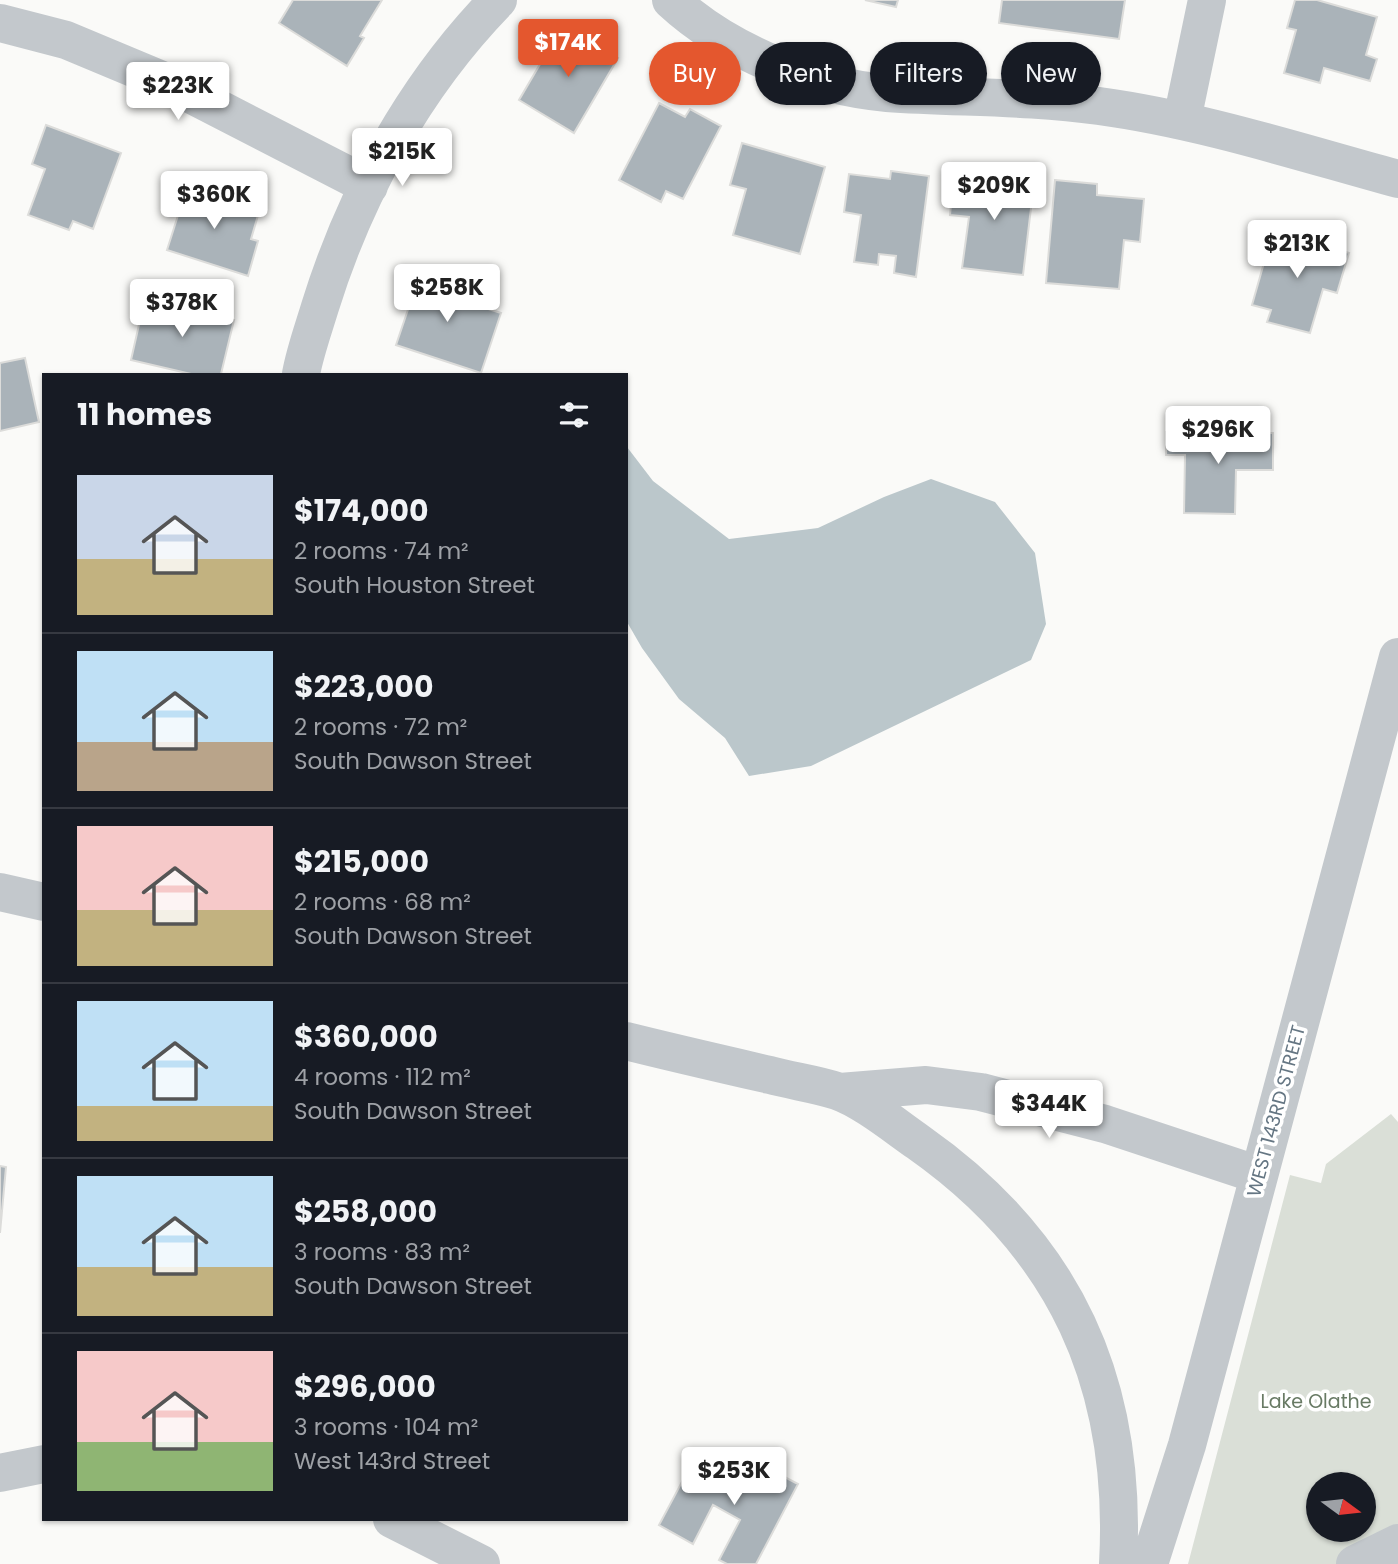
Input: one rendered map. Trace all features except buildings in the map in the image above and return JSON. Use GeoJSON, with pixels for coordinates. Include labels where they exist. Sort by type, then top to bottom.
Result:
{"type":"FeatureCollection","features":[{"type":"Feature","properties":{"kind":"street"},"geometry":{"type":"LineString","coordinates":[[301,373],[336,255],[369,186],[424,89],[471,29],[498,0]]}},
{"type":"Feature","properties":{"kind":"street"},"geometry":{"type":"LineString","coordinates":[[671,0],[730,43],[805,76],[885,92],[996,96],[1085,104],[1182,120],[1398,179]]}},
{"type":"Feature","properties":{"kind":"street"},"geometry":{"type":"LineString","coordinates":[[1182,120],[1207,0]]}},
{"type":"Feature","properties":{"kind":"street"},"geometry":{"type":"LineString","coordinates":[[0,23],[66,40],[169,83],[369,186]]}},
{"type":"Feature","properties":{"kind":"street","name":"WEST 143RD STREET"},"geometry":{"type":"LineString","coordinates":[[1149,1564],[1188,1445],[1398,657]]}},
{"type":"Feature","properties":{"kind":"street"},"geometry":{"type":"LineString","coordinates":[[0,892],[42,902]]}},
{"type":"Feature","properties":{"kind":"street"},"geometry":{"type":"LineString","coordinates":[[628,1041],[839,1092],[926,1085],[981,1092],[1105,1124],[1259,1175]]}},
{"type":"Feature","properties":{"kind":"street"},"geometry":{"type":"LineString","coordinates":[[839,1092],[945,1161],[982,1192],[1029,1244],[1069,1308],[1096,1369],[1110,1423],[1119,1482],[1118,1564]]}},
{"type":"Feature","properties":{"kind":"street"},"geometry":{"type":"LineString","coordinates":[[0,1473],[42,1464]]}},
{"type":"Feature","properties":{"kind":"street"},"geometry":{"type":"LineString","coordinates":[[396,1521],[481,1564]]}},
{"type":"Feature","properties":{"kind":"street"},"geometry":{"type":"LineString","coordinates":[[1355,1564],[1398,1542]]}},
{"type":"Feature","properties":{"kind":"green space","name":"Lake Olathe"},"geometry":{"type":"Polygon","coordinates":[[[1391,1114],[1398,1122],[1398,1564],[1188,1564],[1290,1175],[1321,1183],[1326,1164],[1391,1114]]]}},
{"type":"Feature","properties":{"kind":"shaded area"},"geometry":{"type":"Polygon","coordinates":[[[628,448],[653,481],[729,539],[818,528],[884,497],[931,479],[995,502],[1035,553],[1046,624],[1031,660],[811,766],[749,776],[725,738],[679,699],[628,624],[628,448]]]}}]}
